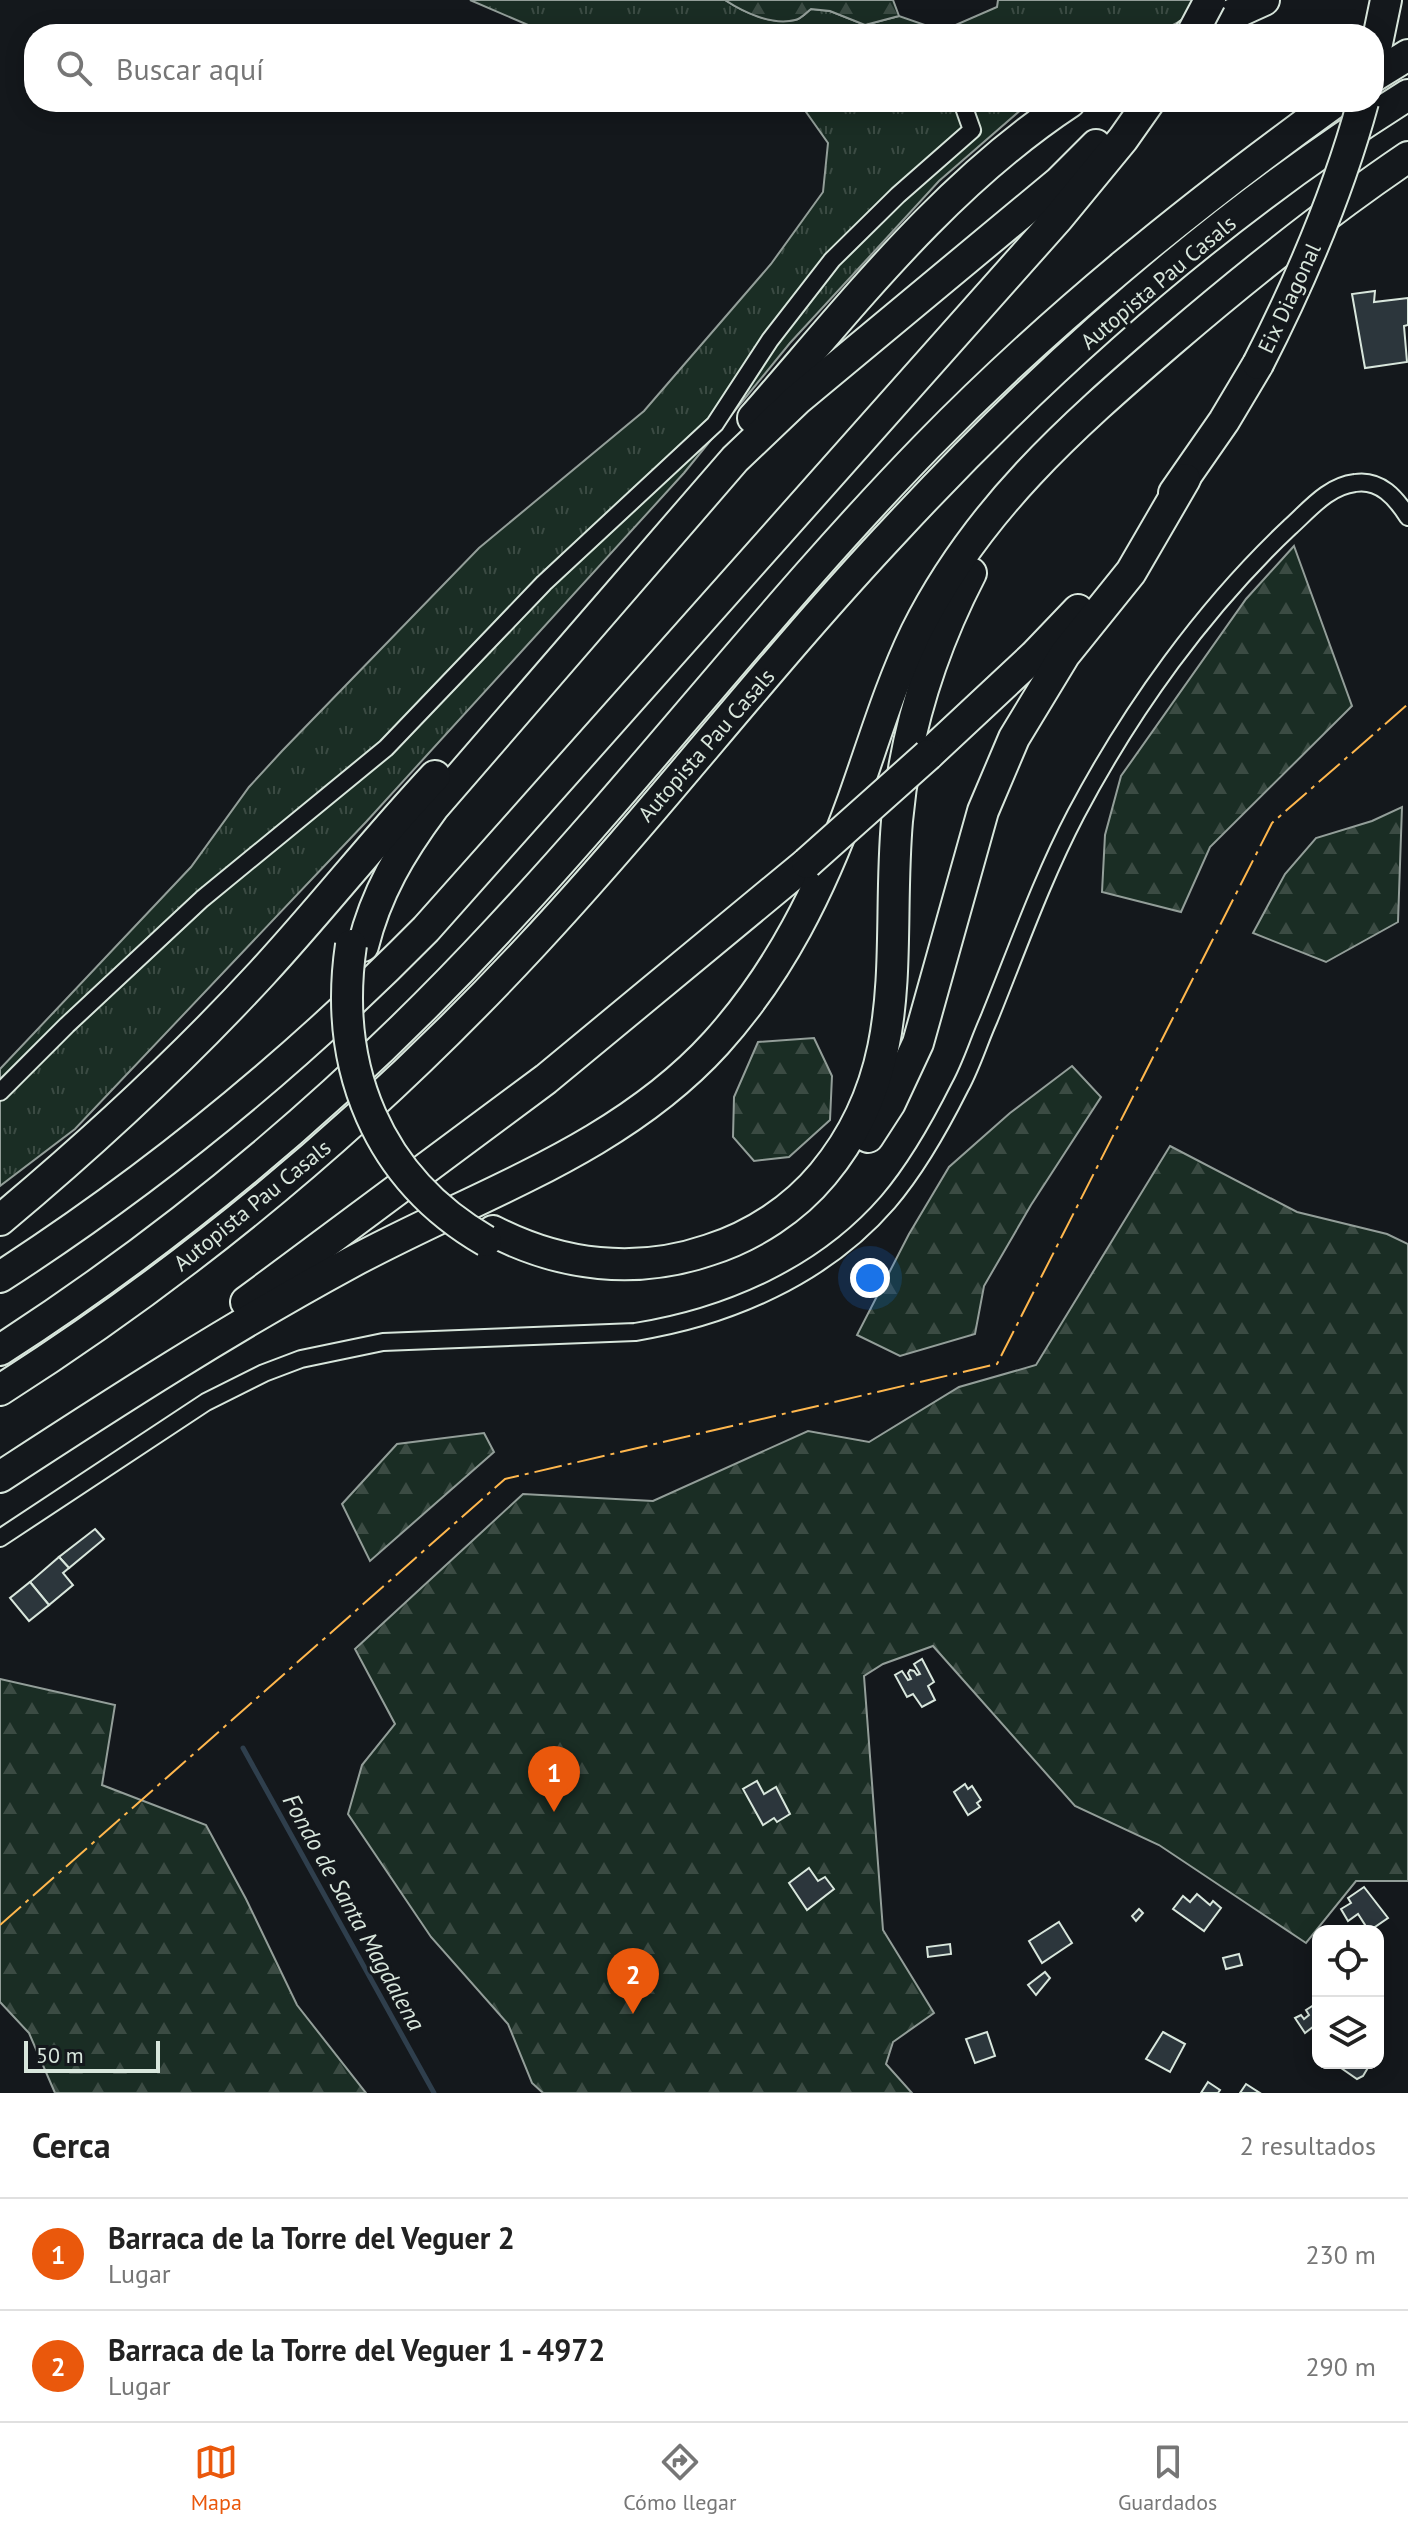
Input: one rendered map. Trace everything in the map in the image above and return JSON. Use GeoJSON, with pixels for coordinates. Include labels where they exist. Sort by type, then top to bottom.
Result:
{"type":"FeatureCollection","features":[{"type":"Feature","properties":{"kind":"highway"},"geometry":{"type":"LineString","coordinates":[[1197,24],[1210,0]]}},
{"type":"Feature","properties":{"kind":"highway"},"geometry":{"type":"LineString","coordinates":[[1212,24],[1264,0]]}},
{"type":"Feature","properties":{"kind":"highway"},"geometry":{"type":"LineString","coordinates":[[1381,24],[1386,0]]}},
{"type":"Feature","properties":{"kind":"highway"},"geometry":{"type":"LineString","coordinates":[[1384,70],[1408,55]]}},
{"type":"Feature","properties":{"kind":"highway","name":"Autopista Pau Casals"},"geometry":{"type":"LineString","coordinates":[[1384,111],[1408,95]]}},
{"type":"Feature","properties":{"kind":"highway"},"geometry":{"type":"LineString","coordinates":[[1057,112],[996,158],[946,202],[897,252],[514,694],[424,800],[388,850],[358,915],[359,1026],[367,1068],[381,1109],[402,1146],[432,1184],[489,1236],[534,1262],[566,1271],[630,1277],[693,1268],[753,1245],[780,1229],[824,1191],[876,1125],[905,1074],[930,1003],[983,811],[1014,738],[1065,654],[1131,572],[1185,479]]}},
{"type":"Feature","properties":{"kind":"highway"},"geometry":{"type":"LineString","coordinates":[[357,945],[399,856],[433,808],[735,459],[798,399],[1059,182],[1125,112]]}},
{"type":"Feature","properties":{"kind":"highway"},"geometry":{"type":"LineString","coordinates":[[0,1277],[116,1200],[235,1107],[327,1026],[426,929],[1058,218],[1142,112]]}},
{"type":"Feature","properties":{"kind":"highway","name":"Autopista Pau Casals"},"geometry":{"type":"LineString","coordinates":[[0,1350],[82,1295],[230,1182],[380,1051],[434,998],[550,873],[864,512],[994,379],[1144,247],[1322,112]]}},
{"type":"Feature","properties":{"kind":"highway","name":"Eix Diagonal"},"geometry":{"type":"LineString","coordinates":[[1185,479],[1258,364],[1291,297],[1342,173],[1360,112]]}},
{"type":"Feature","properties":{"kind":"highway","name":"Autopista Pau Casals"},"geometry":{"type":"LineString","coordinates":[[0,1390],[186,1261],[271,1193],[389,1089],[531,946],[831,600],[945,477],[1022,400],[1089,338],[1220,229],[1382,112]]}},
{"type":"Feature","properties":{"kind":"highway"},"geometry":{"type":"LineString","coordinates":[[0,1477],[148,1381],[351,1262],[525,1177],[610,1131],[669,1088],[710,1049],[764,984],[800,923],[852,802],[899,670],[933,601],[966,548],[1022,477],[1072,427],[1228,293],[1292,241],[1408,157]]}},
{"type":"Feature","properties":{"kind":"highway"},"geometry":{"type":"LineString","coordinates":[[489,1236],[569,1259],[629,1265],[662,1263],[719,1247],[772,1220],[816,1183],[866,1107],[888,1031],[893,970],[897,819],[911,728],[942,630],[980,558],[1035,483],[1082,432],[1166,356],[1228,293]]}},
{"type":"Feature","properties":{"kind":"highway"},"geometry":{"type":"LineString","coordinates":[[148,1381],[168,1359],[220,1325],[247,1301],[546,1079],[807,863],[1024,665],[1080,608],[1139,540],[1185,479]]}},
{"type":"Feature","properties":{"kind":"highway"},"geometry":{"type":"LineString","coordinates":[[0,1220],[103,1131],[218,1020],[311,920],[423,789],[514,694]]}},
{"type":"Feature","properties":{"kind":"highway"},"geometry":{"type":"LineString","coordinates":[[0,1459],[247,1301]]}},
{"type":"Feature","properties":{"kind":"street"},"geometry":{"type":"LineString","coordinates":[[0,1092],[202,899],[386,748],[544,583],[715,424],[770,340],[832,260],[898,195],[972,130],[966,112]]}},
{"type":"Feature","properties":{"kind":"street"},"geometry":{"type":"LineString","coordinates":[[0,1538],[206,1402],[264,1373],[301,1359],[383,1342],[635,1332],[676,1326],[757,1298],[831,1253],[887,1204],[918,1161],[961,1085],[1076,815],[1113,749],[1205,620],[1259,557],[1319,500],[1336,488],[1369,482],[1384,489],[1408,517]]}},
{"type":"Feature","properties":{"kind":"green space"},"geometry":{"type":"Polygon","coordinates":[[[470,0],[725,0],[749,13],[777,21],[797,19],[811,9],[830,11],[862,24],[526,24],[470,0]]]}},
{"type":"Feature","properties":{"kind":"green space"},"geometry":{"type":"Polygon","coordinates":[[[725,0],[893,0],[899,16],[862,24],[830,11],[811,9],[797,19],[786,21],[749,13],[725,0]]]}},
{"type":"Feature","properties":{"kind":"green space"},"geometry":{"type":"Polygon","coordinates":[[[998,0],[1220,0],[1175,24],[958,24],[997,7],[998,0]]]}},
{"type":"Feature","properties":{"kind":"green space"},"geometry":{"type":"Polygon","coordinates":[[[899,16],[922,24],[869,24],[899,16]]]}},
{"type":"Feature","properties":{"kind":"green space"},"geometry":{"type":"Polygon","coordinates":[[[806,112],[1018,112],[939,181],[790,343],[684,473],[366,822],[75,1129],[0,1186],[0,1069],[191,867],[249,787],[282,751],[479,548],[644,411],[771,264],[823,192],[828,143],[806,112]]]}},
{"type":"Feature","properties":{"kind":"green space"},"geometry":{"type":"Polygon","coordinates":[[[1294,546],[1352,706],[1210,847],[1181,912],[1102,892],[1105,835],[1121,776],[1246,599],[1294,546]]]}},
{"type":"Feature","properties":{"kind":"green space"},"geometry":{"type":"Polygon","coordinates":[[[1402,807],[1398,922],[1326,962],[1253,933],[1285,874],[1316,838],[1372,821],[1402,807]]]}},
{"type":"Feature","properties":{"kind":"green space"},"geometry":{"type":"Polygon","coordinates":[[[814,1038],[832,1076],[830,1120],[789,1157],[754,1161],[733,1137],[734,1097],[758,1042],[814,1038]]]}},
{"type":"Feature","properties":{"kind":"green space"},"geometry":{"type":"Polygon","coordinates":[[[1072,1066],[1101,1097],[1031,1205],[984,1286],[975,1334],[900,1356],[857,1335],[909,1234],[949,1167],[1010,1113],[1072,1066]]]}},
{"type":"Feature","properties":{"kind":"green space"},"geometry":{"type":"Polygon","coordinates":[[[1170,1146],[1297,1212],[1387,1234],[1408,1244],[1408,1881],[1356,1881],[1321,1925],[1312,1925],[1312,1936],[1306,1943],[1159,1845],[1075,1806],[933,1646],[883,1664],[864,1676],[883,1930],[934,2013],[893,2042],[886,2064],[912,2093],[543,2093],[532,2083],[508,2024],[431,1937],[348,1814],[362,1765],[395,1724],[355,1649],[523,1494],[653,1501],[808,1431],[869,1442],[959,1387],[1036,1365],[1170,1146]]]}},
{"type":"Feature","properties":{"kind":"green space"},"geometry":{"type":"Polygon","coordinates":[[[484,1433],[494,1452],[370,1561],[342,1504],[397,1444],[484,1433]]]}},
{"type":"Feature","properties":{"kind":"green space"},"geometry":{"type":"Polygon","coordinates":[[[0,1679],[115,1705],[102,1785],[206,1825],[297,2005],[366,2093],[55,2093],[29,2033],[0,2002],[0,1679]]]}},
{"type":"Feature","properties":{"kind":"building"},"geometry":{"type":"Polygon","coordinates":[[[1375,291],[1374,302],[1408,298],[1408,325],[1404,326],[1407,362],[1365,368],[1352,294],[1375,291]]]}},
{"type":"Feature","properties":{"kind":"building"},"geometry":{"type":"Polygon","coordinates":[[[95,1529],[104,1539],[69,1568],[59,1557],[95,1529]]]}},
{"type":"Feature","properties":{"kind":"building"},"geometry":{"type":"Polygon","coordinates":[[[59,1557],[69,1568],[63,1573],[73,1585],[49,1605],[30,1582],[59,1557]]]}},
{"type":"Feature","properties":{"kind":"building"},"geometry":{"type":"Polygon","coordinates":[[[30,1582],[49,1605],[29,1621],[10,1598],[30,1582]]]}},
{"type":"Feature","properties":{"kind":"building"},"geometry":{"type":"Polygon","coordinates":[[[922,1659],[934,1682],[928,1686],[935,1700],[922,1707],[913,1694],[907,1697],[895,1675],[902,1671],[908,1680],[911,1679],[910,1670],[920,1674],[914,1664],[922,1659]]]}},
{"type":"Feature","properties":{"kind":"building"},"geometry":{"type":"Polygon","coordinates":[[[757,1781],[764,1794],[776,1787],[790,1814],[777,1822],[774,1818],[763,1825],[743,1789],[757,1781]]]}},
{"type":"Feature","properties":{"kind":"building"},"geometry":{"type":"Polygon","coordinates":[[[965,1784],[968,1789],[972,1786],[981,1800],[977,1803],[980,1807],[968,1815],[954,1792],[965,1784]]]}},
{"type":"Feature","properties":{"kind":"building"},"geometry":{"type":"Polygon","coordinates":[[[809,1868],[818,1881],[825,1877],[834,1889],[807,1910],[789,1883],[809,1868]]]}},
{"type":"Feature","properties":{"kind":"building"},"geometry":{"type":"Polygon","coordinates":[[[1364,1887],[1388,1918],[1378,1925],[1365,1925],[1358,1914],[1348,1921],[1341,1909],[1351,1903],[1348,1898],[1364,1887]]]}},
{"type":"Feature","properties":{"kind":"building"},"geometry":{"type":"Polygon","coordinates":[[[1197,1894],[1210,1905],[1213,1901],[1221,1908],[1204,1931],[1173,1909],[1183,1896],[1190,1902],[1197,1894]]]}},
{"type":"Feature","properties":{"kind":"building"},"geometry":{"type":"Polygon","coordinates":[[[1139,1909],[1143,1913],[1136,1921],[1132,1916],[1139,1909]]]}},
{"type":"Feature","properties":{"kind":"building"},"geometry":{"type":"Polygon","coordinates":[[[1059,1922],[1072,1943],[1042,1963],[1029,1941],[1059,1922]]]}},
{"type":"Feature","properties":{"kind":"building"},"geometry":{"type":"Polygon","coordinates":[[[950,1944],[951,1954],[928,1957],[927,1947],[950,1944]]]}},
{"type":"Feature","properties":{"kind":"building"},"geometry":{"type":"Polygon","coordinates":[[[1239,1954],[1242,1965],[1226,1969],[1223,1958],[1239,1954]]]}},
{"type":"Feature","properties":{"kind":"building"},"geometry":{"type":"Polygon","coordinates":[[[1045,1972],[1050,1978],[1036,1995],[1028,1985],[1045,1972]]]}},
{"type":"Feature","properties":{"kind":"building"},"geometry":{"type":"Polygon","coordinates":[[[1312,2006],[1312,2028],[1305,2033],[1295,2018],[1301,2015],[1304,2019],[1309,2015],[1306,2010],[1312,2006]]]}},
{"type":"Feature","properties":{"kind":"building"},"geometry":{"type":"Polygon","coordinates":[[[987,2032],[995,2056],[975,2063],[966,2039],[987,2032]]]}},
{"type":"Feature","properties":{"kind":"building"},"geometry":{"type":"Polygon","coordinates":[[[1163,2032],[1185,2044],[1170,2072],[1146,2059],[1163,2032]]]}},
{"type":"Feature","properties":{"kind":"building"},"geometry":{"type":"Polygon","coordinates":[[[1342,2069],[1367,2069],[1357,2079],[1342,2069]]]}},
{"type":"Feature","properties":{"kind":"building"},"geometry":{"type":"Polygon","coordinates":[[[1208,2082],[1220,2090],[1218,2093],[1201,2093],[1208,2082]]]}},
{"type":"Feature","properties":{"kind":"building"},"geometry":{"type":"Polygon","coordinates":[[[1246,2084],[1260,2093],[1240,2093],[1246,2084]]]}},
{"type":"Feature","properties":{"kind":"waterway","name":"Fondo de Santa Magdalena"},"geometry":{"type":"LineString","coordinates":[[243,1748],[434,2093]]}},
{"type":"Feature","properties":{"kind":"power"},"geometry":{"type":"LineString","coordinates":[[0,1925],[505,1479],[997,1364],[1272,823],[1408,704]]}},
{"type":"Feature","properties":{"kind":"place","name":"Barraca de la Torre del Veguer 2"},"geometry":{"type":"Point","coordinates":[554,1812]}},
{"type":"Feature","properties":{"kind":"place","name":"Barraca de la Torre del Veguer 1 - 4972"},"geometry":{"type":"Point","coordinates":[633,2014]}}]}
